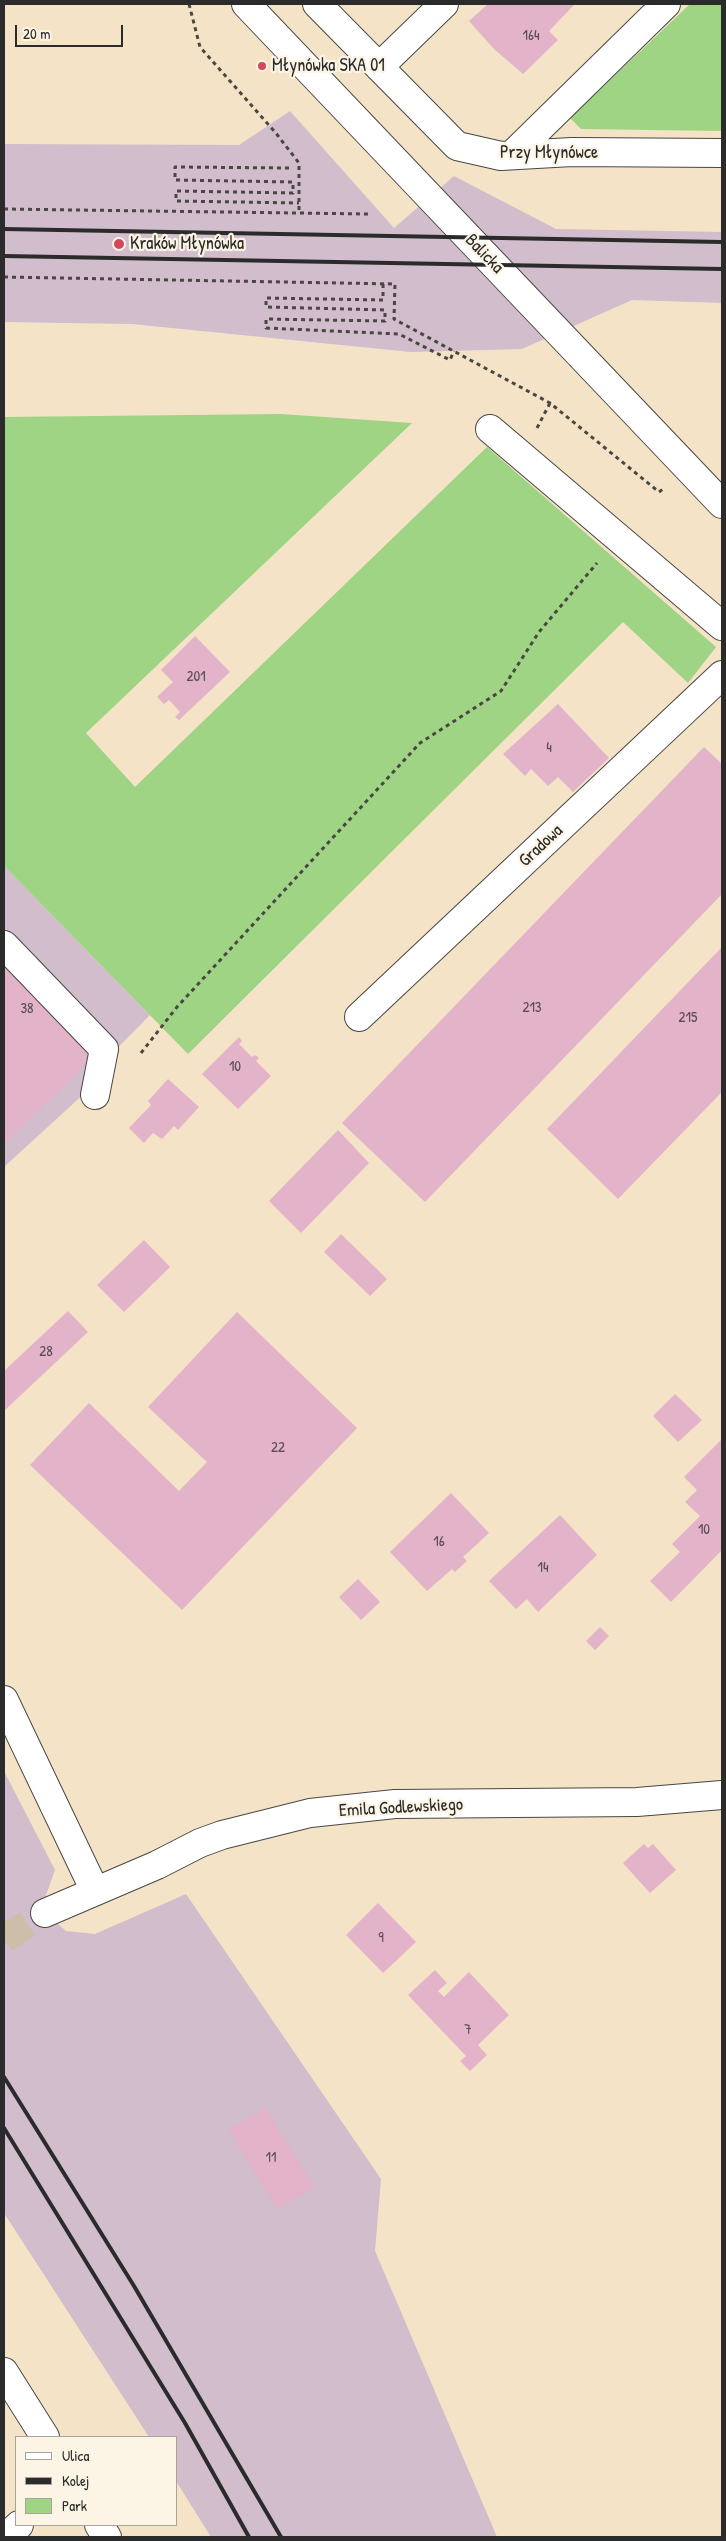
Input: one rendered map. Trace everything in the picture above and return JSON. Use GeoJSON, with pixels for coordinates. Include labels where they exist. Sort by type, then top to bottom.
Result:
{"type":"FeatureCollection","features":[{"type":"Feature","properties":{"kind":"street","name":"Balicka"},"geometry":{"type":"LineString","coordinates":[[246,4],[722,504]]}},
{"type":"Feature","properties":{"kind":"street","name":"Przy Młynówce"},"geometry":{"type":"LineString","coordinates":[[317,4],[457,146],[501,156],[513,154],[722,153]]}},
{"type":"Feature","properties":{"kind":"street"},"geometry":{"type":"LineString","coordinates":[[379,67],[444,4]]}},
{"type":"Feature","properties":{"kind":"street"},"geometry":{"type":"LineString","coordinates":[[513,154],[666,4]]}},
{"type":"Feature","properties":{"kind":"street"},"geometry":{"type":"LineString","coordinates":[[490,429],[722,626]]}},
{"type":"Feature","properties":{"kind":"street","name":"Gradowa"},"geometry":{"type":"LineString","coordinates":[[359,1017],[722,675]]}},
{"type":"Feature","properties":{"kind":"street"},"geometry":{"type":"LineString","coordinates":[[4,945],[104,1049],[95,1095]]}},
{"type":"Feature","properties":{"kind":"street"},"geometry":{"type":"LineString","coordinates":[[4,1700],[94,1891]]}},
{"type":"Feature","properties":{"kind":"street","name":"Emila Godlewskiego"},"geometry":{"type":"LineString","coordinates":[[45,1913],[157,1865],[207,1840],[310,1813],[395,1804],[637,1802],[722,1796]]}},
{"type":"Feature","properties":{"kind":"street"},"geometry":{"type":"LineString","coordinates":[[4,2372],[44,2436]]}},
{"type":"Feature","properties":{"kind":"street"},"geometry":{"type":"LineString","coordinates":[[6,2537],[18,2526]]}},
{"type":"Feature","properties":{"kind":"street"},"geometry":{"type":"LineString","coordinates":[[100,2526],[107,2537]]}},
{"type":"Feature","properties":{"kind":"path"},"geometry":{"type":"LineString","coordinates":[[189,4],[200,47],[275,132],[298,163],[298,213]]}},
{"type":"Feature","properties":{"kind":"path"},"geometry":{"type":"LineString","coordinates":[[289,168],[176,167],[175,180],[293,182],[293,192],[176,191],[176,201],[298,203]]}},
{"type":"Feature","properties":{"kind":"path"},"geometry":{"type":"LineString","coordinates":[[4,208],[369,214]]}},
{"type":"Feature","properties":{"kind":"path"},"geometry":{"type":"LineString","coordinates":[[4,277],[395,284],[394,319],[550,403],[659,492],[670,484]]}},
{"type":"Feature","properties":{"kind":"path"},"geometry":{"type":"LineString","coordinates":[[383,284],[383,300],[266,298],[266,307],[385,310],[385,320],[266,319],[266,328],[399,334],[450,360],[454,351]]}},
{"type":"Feature","properties":{"kind":"path"},"geometry":{"type":"LineString","coordinates":[[141,1054],[177,1006],[420,743],[501,692],[539,632],[619,537]]}},
{"type":"Feature","properties":{"kind":"shaded area"},"geometry":{"type":"Polygon","coordinates":[[[290,111],[394,228],[454,176],[556,229],[722,232],[722,303],[632,300],[522,349],[411,352],[132,324],[4,322],[4,144],[239,145],[290,111]]]}},
{"type":"Feature","properties":{"kind":"shaded area"},"geometry":{"type":"Polygon","coordinates":[[[4,866],[150,1015],[87,1079],[87,1091],[4,1167],[4,866]]]}},
{"type":"Feature","properties":{"kind":"shaded area"},"geometry":{"type":"Polygon","coordinates":[[[4,1771],[55,1870],[46,1895],[45,1913],[66,1931],[95,1934],[186,1894],[381,2179],[375,2251],[497,2537],[211,2537],[178,2484],[178,2436],[148,2436],[4,2213],[4,1771]]]}},
{"type":"Feature","properties":{"kind":"green space"},"geometry":{"type":"Polygon","coordinates":[[[690,4],[722,4],[722,131],[581,129],[570,118],[690,4]]]}},
{"type":"Feature","properties":{"kind":"green space"},"geometry":{"type":"Polygon","coordinates":[[[281,414],[412,423],[86,733],[135,787],[487,447],[716,647],[688,683],[623,622],[188,1054],[4,866],[4,417],[281,414]]]}},
{"type":"Feature","properties":{"kind":"building"},"geometry":{"type":"Polygon","coordinates":[[[488,4],[575,4],[549,31],[558,40],[523,74],[494,49],[469,21],[488,4]]]}},
{"type":"Feature","properties":{"kind":"building"},"geometry":{"type":"Polygon","coordinates":[[[195,636],[230,672],[179,720],[175,717],[180,712],[169,700],[164,704],[157,697],[173,682],[161,670],[195,636]]]}},
{"type":"Feature","properties":{"kind":"building"},"geometry":{"type":"Polygon","coordinates":[[[558,704],[609,758],[573,792],[558,777],[548,786],[531,769],[525,776],[503,754],[558,704]]]}},
{"type":"Feature","properties":{"kind":"building"},"geometry":{"type":"Polygon","coordinates":[[[704,747],[722,764],[722,894],[425,1202],[342,1123],[704,747]]]}},
{"type":"Feature","properties":{"kind":"building"},"geometry":{"type":"Polygon","coordinates":[[[722,947],[722,1092],[618,1199],[547,1129],[722,947]]]}},
{"type":"Feature","properties":{"kind":"building"},"geometry":{"type":"Polygon","coordinates":[[[4,961],[95,1056],[4,1144],[4,961]]]}},
{"type":"Feature","properties":{"kind":"building"},"geometry":{"type":"Polygon","coordinates":[[[239,1037],[242,1041],[239,1044],[252,1057],[255,1055],[259,1058],[256,1061],[271,1076],[238,1109],[202,1074],[239,1037]]]}},
{"type":"Feature","properties":{"kind":"building"},"geometry":{"type":"Polygon","coordinates":[[[168,1079],[199,1107],[178,1130],[174,1126],[162,1139],[153,1133],[144,1143],[129,1128],[151,1105],[148,1101],[168,1079]]]}},
{"type":"Feature","properties":{"kind":"building"},"geometry":{"type":"Polygon","coordinates":[[[338,1130],[369,1163],[301,1233],[269,1201],[338,1130]]]}},
{"type":"Feature","properties":{"kind":"building"},"geometry":{"type":"Polygon","coordinates":[[[341,1234],[387,1279],[370,1296],[324,1252],[341,1234]]]}},
{"type":"Feature","properties":{"kind":"building"},"geometry":{"type":"Polygon","coordinates":[[[144,1240],[170,1267],[124,1312],[97,1285],[144,1240]]]}},
{"type":"Feature","properties":{"kind":"building"},"geometry":{"type":"Polygon","coordinates":[[[68,1311],[88,1332],[4,1411],[4,1371],[68,1311]]]}},
{"type":"Feature","properties":{"kind":"building"},"geometry":{"type":"Polygon","coordinates":[[[237,1312],[357,1428],[182,1610],[30,1465],[89,1403],[179,1491],[207,1462],[148,1407],[237,1312]]]}},
{"type":"Feature","properties":{"kind":"building"},"geometry":{"type":"Polygon","coordinates":[[[675,1394],[702,1420],[678,1442],[653,1416],[675,1394]]]}},
{"type":"Feature","properties":{"kind":"building"},"geometry":{"type":"Polygon","coordinates":[[[722,1439],[722,1550],[671,1602],[650,1581],[680,1552],[672,1544],[700,1516],[685,1502],[697,1490],[684,1477],[722,1439]]]}},
{"type":"Feature","properties":{"kind":"building"},"geometry":{"type":"Polygon","coordinates":[[[451,1493],[489,1533],[463,1557],[467,1561],[455,1572],[452,1569],[427,1591],[390,1552],[451,1493]]]}},
{"type":"Feature","properties":{"kind":"building"},"geometry":{"type":"Polygon","coordinates":[[[560,1515],[597,1555],[538,1612],[527,1599],[516,1609],[489,1581],[560,1515]]]}},
{"type":"Feature","properties":{"kind":"building"},"geometry":{"type":"Polygon","coordinates":[[[358,1579],[380,1602],[361,1620],[339,1597],[358,1579]]]}},
{"type":"Feature","properties":{"kind":"building"},"geometry":{"type":"Polygon","coordinates":[[[600,1627],[609,1636],[595,1650],[586,1641],[600,1627]]]}},
{"type":"Feature","properties":{"kind":"building"},"geometry":{"type":"Polygon","coordinates":[[[644,1844],[648,1848],[653,1844],[676,1870],[650,1893],[623,1863],[644,1844]]]}},
{"type":"Feature","properties":{"kind":"building"},"geometry":{"type":"Polygon","coordinates":[[[378,1903],[416,1942],[383,1973],[346,1935],[378,1903]]]}},
{"type":"Feature","properties":{"kind":"building"},"geometry":{"type":"Polygon","coordinates":[[[435,1970],[447,1983],[438,1991],[444,1997],[469,1972],[509,2015],[478,2045],[487,2055],[470,2071],[460,2061],[466,2056],[408,1995],[435,1970]]]}},
{"type":"Feature","properties":{"kind":"building"},"geometry":{"type":"Polygon","coordinates":[[[265,2107],[314,2187],[277,2209],[229,2130],[265,2107]]]}},
{"type":"Feature","properties":{"kind":"tunnel"},"geometry":{"type":"LineString","coordinates":[[4,1939],[45,1913]]}},
{"type":"Feature","properties":{"kind":"railway"},"geometry":{"type":"LineString","coordinates":[[4,229],[722,242]]}},
{"type":"Feature","properties":{"kind":"railway"},"geometry":{"type":"LineString","coordinates":[[4,256],[722,269]]}},
{"type":"Feature","properties":{"kind":"railway"},"geometry":{"type":"LineString","coordinates":[[4,2077],[134,2286],[281,2537]]}},
{"type":"Feature","properties":{"kind":"railway"},"geometry":{"type":"LineString","coordinates":[[4,2128],[185,2423],[249,2537]]}},
{"type":"Feature","properties":{"kind":"place","name":"Młynówka SKA 01"},"geometry":{"type":"Point","coordinates":[262,66]}},
{"type":"Feature","properties":{"kind":"place","name":"Kraków Młynówka"},"geometry":{"type":"Point","coordinates":[119,244]}}]}
